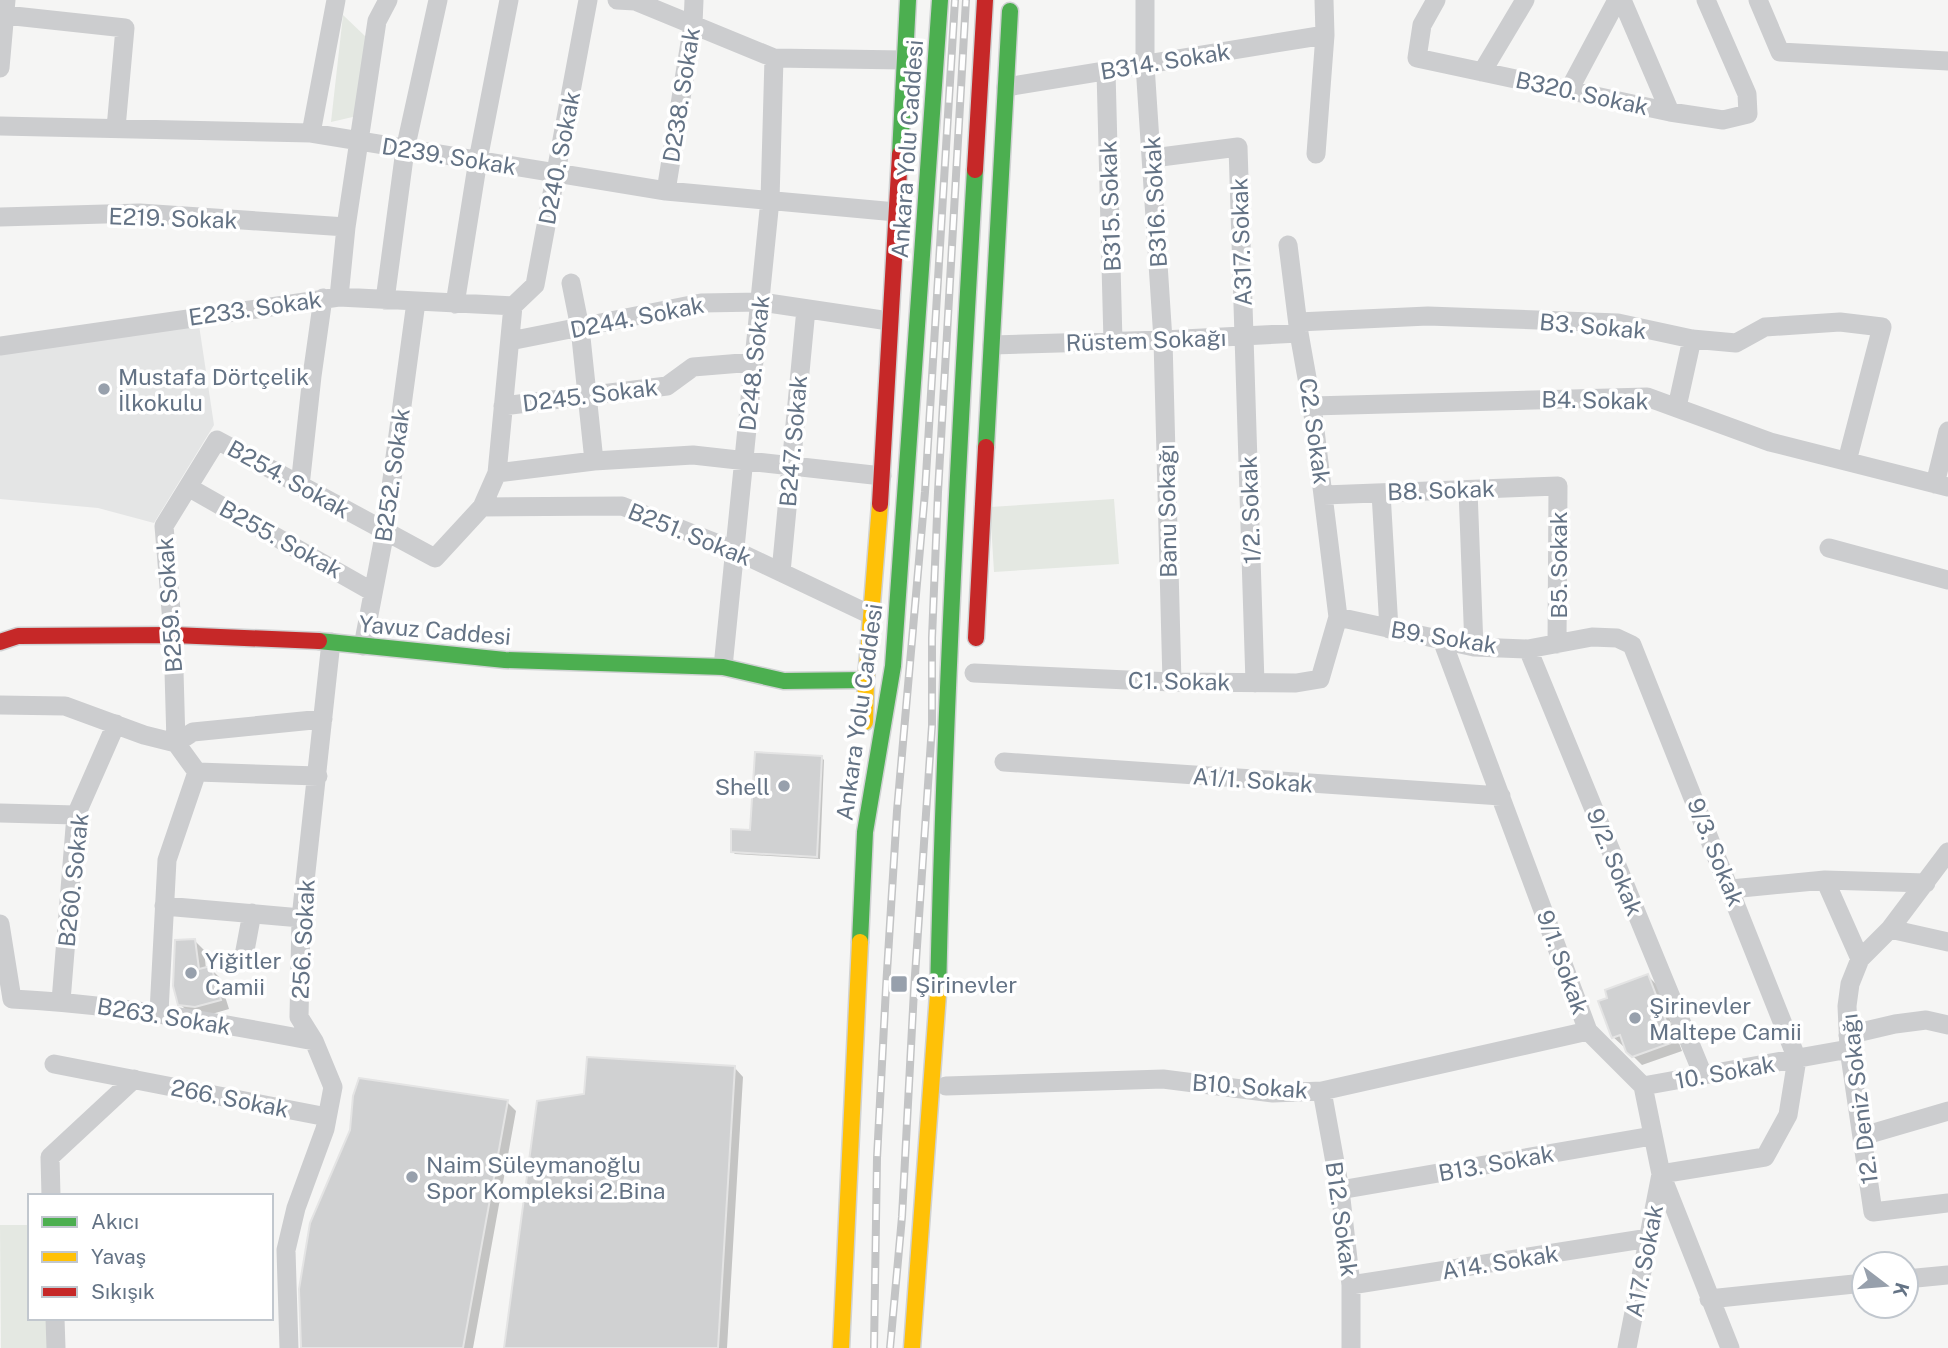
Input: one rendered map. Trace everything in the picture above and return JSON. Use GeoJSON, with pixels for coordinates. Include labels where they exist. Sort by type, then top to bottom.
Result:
{"type":"FeatureCollection","features":[{"type":"Feature","properties":{"kind":"main road"},"geometry":{"type":"LineString","coordinates":[[865,832],[866,680],[882,475],[908,0]]}},
{"type":"Feature","properties":{"kind":"main road","name":"Ankara Yolu Caddesi"},"geometry":{"type":"LineString","coordinates":[[841,1348],[865,832],[893,666],[940,0]]}},
{"type":"Feature","properties":{"kind":"main road"},"geometry":{"type":"LineString","coordinates":[[912,1348],[938,1006],[943,817],[960,437],[985,0]]}},
{"type":"Feature","properties":{"kind":"main road"},"geometry":{"type":"LineString","coordinates":[[973,680],[1010,0]]}},
{"type":"Feature","properties":{"kind":"main road","name":"Yavuz Caddesi"},"geometry":{"type":"LineString","coordinates":[[0,642],[18,636],[173,635],[331,642],[505,660],[723,667],[784,681],[866,680]]}},
{"type":"Feature","properties":{"kind":"main road"},"geometry":{"type":"LineString","coordinates":[[939,976],[956,903]]}},
{"type":"Feature","properties":{"kind":"main road"},"geometry":{"type":"LineString","coordinates":[[938,1006],[946,1086],[945,1112]]}},
{"type":"Feature","properties":{"kind":"main road"},"geometry":{"type":"LineString","coordinates":[[826,1348],[838,1160],[853,1097]]}},
{"type":"Feature","properties":{"kind":"street"},"geometry":{"type":"LineString","coordinates":[[311,133],[336,0]]}},
{"type":"Feature","properties":{"kind":"street"},"geometry":{"type":"LineString","coordinates":[[300,486],[312,376],[346,227],[377,21],[388,0]]}},
{"type":"Feature","properties":{"kind":"street"},"geometry":{"type":"LineString","coordinates":[[385,300],[405,150],[438,0]]}},
{"type":"Feature","properties":{"kind":"street"},"geometry":{"type":"LineString","coordinates":[[455,304],[478,160],[509,0]]}},
{"type":"Feature","properties":{"kind":"street","name":"D240. Sokak"},"geometry":{"type":"LineString","coordinates":[[513,306],[535,285],[588,0]]}},
{"type":"Feature","properties":{"kind":"street"},"geometry":{"type":"LineString","coordinates":[[617,0],[635,1],[774,58],[904,60]]}},
{"type":"Feature","properties":{"kind":"street","name":"D238. Sokak"},"geometry":{"type":"LineString","coordinates":[[666,191],[693,24],[694,0]]}},
{"type":"Feature","properties":{"kind":"street","name":"B316. Sokak"},"geometry":{"type":"LineString","coordinates":[[1145,0],[1145,65],[1163,340]]}},
{"type":"Feature","properties":{"kind":"street"},"geometry":{"type":"LineString","coordinates":[[1316,154],[1325,35],[1324,0]]}},
{"type":"Feature","properties":{"kind":"street","name":"B320. Sokak"},"geometry":{"type":"LineString","coordinates":[[1436,0],[1422,25],[1417,58],[1670,112],[1723,120],[1748,114],[1747,94],[1706,0]]}},
{"type":"Feature","properties":{"kind":"street"},"geometry":{"type":"LineString","coordinates":[[1482,72],[1525,0]]}},
{"type":"Feature","properties":{"kind":"street"},"geometry":{"type":"LineString","coordinates":[[1569,90],[1619,0]]}},
{"type":"Feature","properties":{"kind":"street"},"geometry":{"type":"LineString","coordinates":[[1619,0],[1670,112]]}},
{"type":"Feature","properties":{"kind":"street"},"geometry":{"type":"LineString","coordinates":[[1758,0],[1780,52],[1948,61]]}},
{"type":"Feature","properties":{"kind":"street"},"geometry":{"type":"LineString","coordinates":[[0,68],[6,8],[125,28],[116,128]]}},
{"type":"Feature","properties":{"kind":"street","name":"B314. Sokak"},"geometry":{"type":"LineString","coordinates":[[1006,87],[1325,35]]}},
{"type":"Feature","properties":{"kind":"street","name":"D248. Sokak"},"geometry":{"type":"LineString","coordinates":[[723,667],[770,200],[774,58]]}},
{"type":"Feature","properties":{"kind":"street","name":"B315. Sokak"},"geometry":{"type":"LineString","coordinates":[[1106,71],[1113,342]]}},
{"type":"Feature","properties":{"kind":"street","name":"D239. Sokak"},"geometry":{"type":"LineString","coordinates":[[0,126],[311,133],[666,191],[896,212]]}},
{"type":"Feature","properties":{"kind":"street","name":"A317. Sokak"},"geometry":{"type":"LineString","coordinates":[[1153,158],[1238,147],[1245,337]]}},
{"type":"Feature","properties":{"kind":"street","name":"E219. Sokak"},"geometry":{"type":"LineString","coordinates":[[0,217],[140,213],[346,227]]}},
{"type":"Feature","properties":{"kind":"street","name":"C2. Sokak"},"geometry":{"type":"LineString","coordinates":[[1289,246],[1338,617]]}},
{"type":"Feature","properties":{"kind":"street"},"geometry":{"type":"LineString","coordinates":[[571,283],[580,328],[594,461]]}},
{"type":"Feature","properties":{"kind":"street","name":"E233. Sokak"},"geometry":{"type":"LineString","coordinates":[[0,346],[331,297],[513,306]]}},
{"type":"Feature","properties":{"kind":"street","name":"B252. Sokak"},"geometry":{"type":"LineString","coordinates":[[363,646],[385,531],[416,302]]}},
{"type":"Feature","properties":{"kind":"street","name":"D244. Sokak"},"geometry":{"type":"LineString","coordinates":[[510,341],[701,303],[761,302],[889,321]]}},
{"type":"Feature","properties":{"kind":"street"},"geometry":{"type":"LineString","coordinates":[[482,507],[497,473],[513,306]]}},
{"type":"Feature","properties":{"kind":"street","name":"B247. Sokak"},"geometry":{"type":"LineString","coordinates":[[781,572],[806,309]]}},
{"type":"Feature","properties":{"kind":"street","name":"B3. Sokak"},"geometry":{"type":"LineString","coordinates":[[1299,327],[1428,316],[1618,323],[1692,339],[1735,343],[1765,327],[1840,322],[1882,327],[1847,461]]}},
{"type":"Feature","properties":{"kind":"street","name":"Rüstem Sokağı"},"geometry":{"type":"LineString","coordinates":[[992,345],[1245,337],[1299,327]]}},
{"type":"Feature","properties":{"kind":"street","name":"1/2. Sokak"},"geometry":{"type":"LineString","coordinates":[[1245,337],[1255,683]]}},
{"type":"Feature","properties":{"kind":"street"},"geometry":{"type":"LineString","coordinates":[[1677,407],[1692,339]]}},
{"type":"Feature","properties":{"kind":"street","name":"Banu Sokağı"},"geometry":{"type":"LineString","coordinates":[[1163,340],[1172,682]]}},
{"type":"Feature","properties":{"kind":"street","name":"D245. Sokak"},"geometry":{"type":"LineString","coordinates":[[503,406],[667,386],[692,367],[754,362]]}},
{"type":"Feature","properties":{"kind":"street","name":"B4. Sokak"},"geometry":{"type":"LineString","coordinates":[[1312,406],[1647,397],[1770,442],[1942,485]]}},
{"type":"Feature","properties":{"kind":"street"},"geometry":{"type":"LineString","coordinates":[[1942,485],[1948,432]]}},
{"type":"Feature","properties":{"kind":"street","name":"B254. Sokak"},"geometry":{"type":"LineString","coordinates":[[217,440],[435,558],[482,507]]}},
{"type":"Feature","properties":{"kind":"street","name":"B259. Sokak"},"geometry":{"type":"LineString","coordinates":[[176,743],[173,635],[164,526],[217,440]]}},
{"type":"Feature","properties":{"kind":"street"},"geometry":{"type":"LineString","coordinates":[[497,473],[594,461],[693,455],[882,475]]}},
{"type":"Feature","properties":{"kind":"street","name":"B8. Sokak"},"geometry":{"type":"LineString","coordinates":[[1324,495],[1558,485]]}},
{"type":"Feature","properties":{"kind":"street","name":"B5. Sokak"},"geometry":{"type":"LineString","coordinates":[[1558,485],[1558,644]]}},
{"type":"Feature","properties":{"kind":"street","name":"B255. Sokak"},"geometry":{"type":"LineString","coordinates":[[188,487],[373,592]]}},
{"type":"Feature","properties":{"kind":"street"},"geometry":{"type":"LineString","coordinates":[[1468,490],[1474,647]]}},
{"type":"Feature","properties":{"kind":"street"},"geometry":{"type":"LineString","coordinates":[[1381,492],[1389,629]]}},
{"type":"Feature","properties":{"kind":"street","name":"B251. Sokak"},"geometry":{"type":"LineString","coordinates":[[482,507],[622,506],[734,550],[871,615]]}},
{"type":"Feature","properties":{"kind":"street"},"geometry":{"type":"LineString","coordinates":[[1829,548],[1948,580]]}},
{"type":"Feature","properties":{"kind":"street","name":"C1. Sokak"},"geometry":{"type":"LineString","coordinates":[[973,680],[1296,683],[1320,679],[1338,617]]}},
{"type":"Feature","properties":{"kind":"street","name":"B9. Sokak"},"geometry":{"type":"LineString","coordinates":[[1338,617],[1474,647],[1528,649],[1591,637],[1617,638],[1632,645]]}},
{"type":"Feature","properties":{"kind":"street","name":"9/1. Sokak"},"geometry":{"type":"LineString","coordinates":[[1442,640],[1588,1031],[1643,1086]]}},
{"type":"Feature","properties":{"kind":"street","name":"256. Sokak"},"geometry":{"type":"LineString","coordinates":[[289,1348],[279,1289],[296,1208],[326,1129],[333,1087],[314,1041],[299,1017],[302,918],[331,642]]}},
{"type":"Feature","properties":{"kind":"street","name":"9/3. Sokak"},"geometry":{"type":"LineString","coordinates":[[1632,645],[1797,1059]]}},
{"type":"Feature","properties":{"kind":"street","name":"9/2. Sokak"},"geometry":{"type":"LineString","coordinates":[[1528,649],[1703,1075]]}},
{"type":"Feature","properties":{"kind":"street"},"geometry":{"type":"LineString","coordinates":[[0,705],[65,706],[144,735],[176,743],[197,772]]}},
{"type":"Feature","properties":{"kind":"street"},"geometry":{"type":"LineString","coordinates":[[176,743],[193,732],[323,719]]}},
{"type":"Feature","properties":{"kind":"street","name":"B260. Sokak"},"geometry":{"type":"LineString","coordinates":[[61,1001],[76,815],[116,724]]}},
{"type":"Feature","properties":{"kind":"street","name":"A1/1. Sokak"},"geometry":{"type":"LineString","coordinates":[[1004,762],[1501,796]]}},
{"type":"Feature","properties":{"kind":"street"},"geometry":{"type":"LineString","coordinates":[[197,772],[318,776]]}},
{"type":"Feature","properties":{"kind":"street"},"geometry":{"type":"LineString","coordinates":[[159,1012],[167,860],[197,772]]}},
{"type":"Feature","properties":{"kind":"street"},"geometry":{"type":"LineString","coordinates":[[0,813],[76,815]]}},
{"type":"Feature","properties":{"kind":"street","name":"12. Deniz Sokağı"},"geometry":{"type":"LineString","coordinates":[[1945,859],[1890,929],[1860,959],[1850,984],[1847,1006],[1849,1042],[1873,1212],[1948,1203]]}},
{"type":"Feature","properties":{"kind":"street"},"geometry":{"type":"LineString","coordinates":[[1825,880],[1860,959]]}},
{"type":"Feature","properties":{"kind":"street"},"geometry":{"type":"LineString","coordinates":[[1731,889],[1825,880],[1926,883]]}},
{"type":"Feature","properties":{"kind":"street"},"geometry":{"type":"LineString","coordinates":[[164,906],[302,918]]}},
{"type":"Feature","properties":{"kind":"street"},"geometry":{"type":"LineString","coordinates":[[243,961],[252,913]]}},
{"type":"Feature","properties":{"kind":"street","name":"B263. Sokak"},"geometry":{"type":"LineString","coordinates":[[0,924],[12,999],[61,1001],[159,1012],[314,1041]]}},
{"type":"Feature","properties":{"kind":"street"},"geometry":{"type":"LineString","coordinates":[[1890,929],[1948,942]]}},
{"type":"Feature","properties":{"kind":"street","name":"10. Sokak"},"geometry":{"type":"LineString","coordinates":[[1643,1086],[1797,1059],[1926,1020],[1948,1025]]}},
{"type":"Feature","properties":{"kind":"street","name":"B10. Sokak"},"geometry":{"type":"LineString","coordinates":[[946,1086],[1163,1079],[1273,1093],[1322,1091],[1588,1031]]}},
{"type":"Feature","properties":{"kind":"street"},"geometry":{"type":"LineString","coordinates":[[1661,1174],[1765,1157],[1788,1115],[1797,1059]]}},
{"type":"Feature","properties":{"kind":"street","name":"266. Sokak"},"geometry":{"type":"LineString","coordinates":[[54,1064],[327,1117]]}},
{"type":"Feature","properties":{"kind":"street"},"geometry":{"type":"LineString","coordinates":[[51,1194],[50,1157],[134,1079]]}},
{"type":"Feature","properties":{"kind":"street"},"geometry":{"type":"LineString","coordinates":[[1643,1086],[1661,1174],[1730,1348]]}},
{"type":"Feature","properties":{"kind":"street","name":"B12. Sokak"},"geometry":{"type":"LineString","coordinates":[[1322,1091],[1340,1189],[1351,1285],[1352,1348]]}},
{"type":"Feature","properties":{"kind":"street"},"geometry":{"type":"LineString","coordinates":[[1863,1136],[1948,1111]]}},
{"type":"Feature","properties":{"kind":"street","name":"B13. Sokak"},"geometry":{"type":"LineString","coordinates":[[1340,1189],[1652,1136]]}},
{"type":"Feature","properties":{"kind":"street","name":"A17. Sokak"},"geometry":{"type":"LineString","coordinates":[[1627,1348],[1661,1174]]}},
{"type":"Feature","properties":{"kind":"street","name":"A14. Sokak"},"geometry":{"type":"LineString","coordinates":[[1351,1285],[1649,1238]]}},
{"type":"Feature","properties":{"kind":"street"},"geometry":{"type":"LineString","coordinates":[[1920,1278],[1948,1275]]}},
{"type":"Feature","properties":{"kind":"street"},"geometry":{"type":"LineString","coordinates":[[1709,1299],[1850,1284]]}},
{"type":"Feature","properties":{"kind":"street"},"geometry":{"type":"LineString","coordinates":[[55,1320],[56,1348]]}},
{"type":"Feature","properties":{"kind":"shaded area"},"geometry":{"type":"Polygon","coordinates":[[[343,15],[366,37],[357,116],[331,122],[343,15]]]}},
{"type":"Feature","properties":{"kind":"shaded area","name":"Mustafa Dörtçelik İlkokulu"},"geometry":{"type":"Polygon","coordinates":[[[199,325],[214,425],[154,523],[98,508],[0,499],[0,353],[199,325]]]}},
{"type":"Feature","properties":{"kind":"shaded area"},"geometry":{"type":"Polygon","coordinates":[[[1114,499],[1119,564],[994,572],[990,507],[1114,499]]]}},
{"type":"Feature","properties":{"kind":"shaded area"},"geometry":{"type":"Polygon","coordinates":[[[0,1225],[28,1225],[28,1320],[47,1320],[48,1348],[1,1348],[0,1225]]]}},
{"type":"Feature","properties":{"kind":"building"},"geometry":{"type":"Polygon","coordinates":[[[755,752],[822,756],[817,857],[731,852],[731,829],[750,830],[755,752]]]}},
{"type":"Feature","properties":{"kind":"building","name":"Yiğitler Camii"},"geometry":{"type":"Polygon","coordinates":[[[195,939],[199,969],[211,966],[221,1000],[195,1007],[178,1005],[173,986],[175,940],[195,939]]]}},
{"type":"Feature","properties":{"kind":"building","name":"Şirinevler Maltepe Camii"},"geometry":{"type":"Polygon","coordinates":[[[1648,974],[1674,1042],[1632,1057],[1626,1052],[1620,1035],[1612,1038],[1598,1001],[1607,998],[1605,990],[1648,974]]]}},
{"type":"Feature","properties":{"kind":"building"},"geometry":{"type":"Polygon","coordinates":[[[587,1057],[735,1066],[718,1348],[504,1348],[537,1101],[584,1094],[587,1057]]]}},
{"type":"Feature","properties":{"kind":"building","name":"Naim Süleymanoğlu Spor Kompleksi 2.Bina"},"geometry":{"type":"Polygon","coordinates":[[[359,1078],[508,1100],[463,1348],[301,1348],[299,1289],[310,1223],[350,1130],[353,1096],[359,1078]]]}},
{"type":"Feature","properties":{"kind":"railway"},"geometry":{"type":"LineString","coordinates":[[874,1348],[877,1158],[886,988],[897,811],[925,492],[955,0]]}},
{"type":"Feature","properties":{"kind":"railway"},"geometry":{"type":"LineString","coordinates":[[890,1348],[902,1217],[932,726],[932,638],[938,492],[966,0]]}},
{"type":"Feature","properties":{"kind":"traffic: fast"},"geometry":{"type":"LineString","coordinates":[[900,154],[908,0]]}},
{"type":"Feature","properties":{"kind":"traffic: fast"},"geometry":{"type":"LineString","coordinates":[[860,942],[865,832],[893,666],[940,0]]}},
{"type":"Feature","properties":{"kind":"traffic: fast"},"geometry":{"type":"LineString","coordinates":[[986,447],[1010,11]]}},
{"type":"Feature","properties":{"kind":"traffic: fast"},"geometry":{"type":"LineString","coordinates":[[938,994],[953,582],[975,170]]}},
{"type":"Feature","properties":{"kind":"traffic: fast"},"geometry":{"type":"LineString","coordinates":[[319,641],[505,660],[723,667],[784,681],[866,680]]}},
{"type":"Feature","properties":{"kind":"traffic: slow"},"geometry":{"type":"LineString","coordinates":[[865,722],[880,504]]}},
{"type":"Feature","properties":{"kind":"traffic: slow"},"geometry":{"type":"LineString","coordinates":[[841,1348],[860,942]]}},
{"type":"Feature","properties":{"kind":"traffic: slow"},"geometry":{"type":"LineString","coordinates":[[912,1348],[938,994]]}},
{"type":"Feature","properties":{"kind":"traffic: jam"},"geometry":{"type":"LineString","coordinates":[[975,170],[985,0]]}},
{"type":"Feature","properties":{"kind":"traffic: jam"},"geometry":{"type":"LineString","coordinates":[[880,504],[900,154]]}},
{"type":"Feature","properties":{"kind":"traffic: jam"},"geometry":{"type":"LineString","coordinates":[[976,638],[986,447]]}},
{"type":"Feature","properties":{"kind":"traffic: jam"},"geometry":{"type":"LineString","coordinates":[[0,642],[18,636],[173,635],[319,641]]}},
{"type":"Feature","properties":{"kind":"place","name":"Mustafa Dörtçelik İlkokulu"},"geometry":{"type":"Point","coordinates":[104,389]}},
{"type":"Feature","properties":{"kind":"place","name":"Shell"},"geometry":{"type":"Point","coordinates":[784,786]}},
{"type":"Feature","properties":{"kind":"place","name":"Yiğitler Camii"},"geometry":{"type":"Point","coordinates":[191,973]}},
{"type":"Feature","properties":{"kind":"place","name":"Şirinevler"},"geometry":{"type":"Point","coordinates":[899,984]}},
{"type":"Feature","properties":{"kind":"place","name":"Şirinevler Maltepe Camii"},"geometry":{"type":"Point","coordinates":[1635,1018]}},
{"type":"Feature","properties":{"kind":"place","name":"Naim Süleymanoğlu Spor Kompleksi 2.Bina"},"geometry":{"type":"Point","coordinates":[412,1177]}}]}
